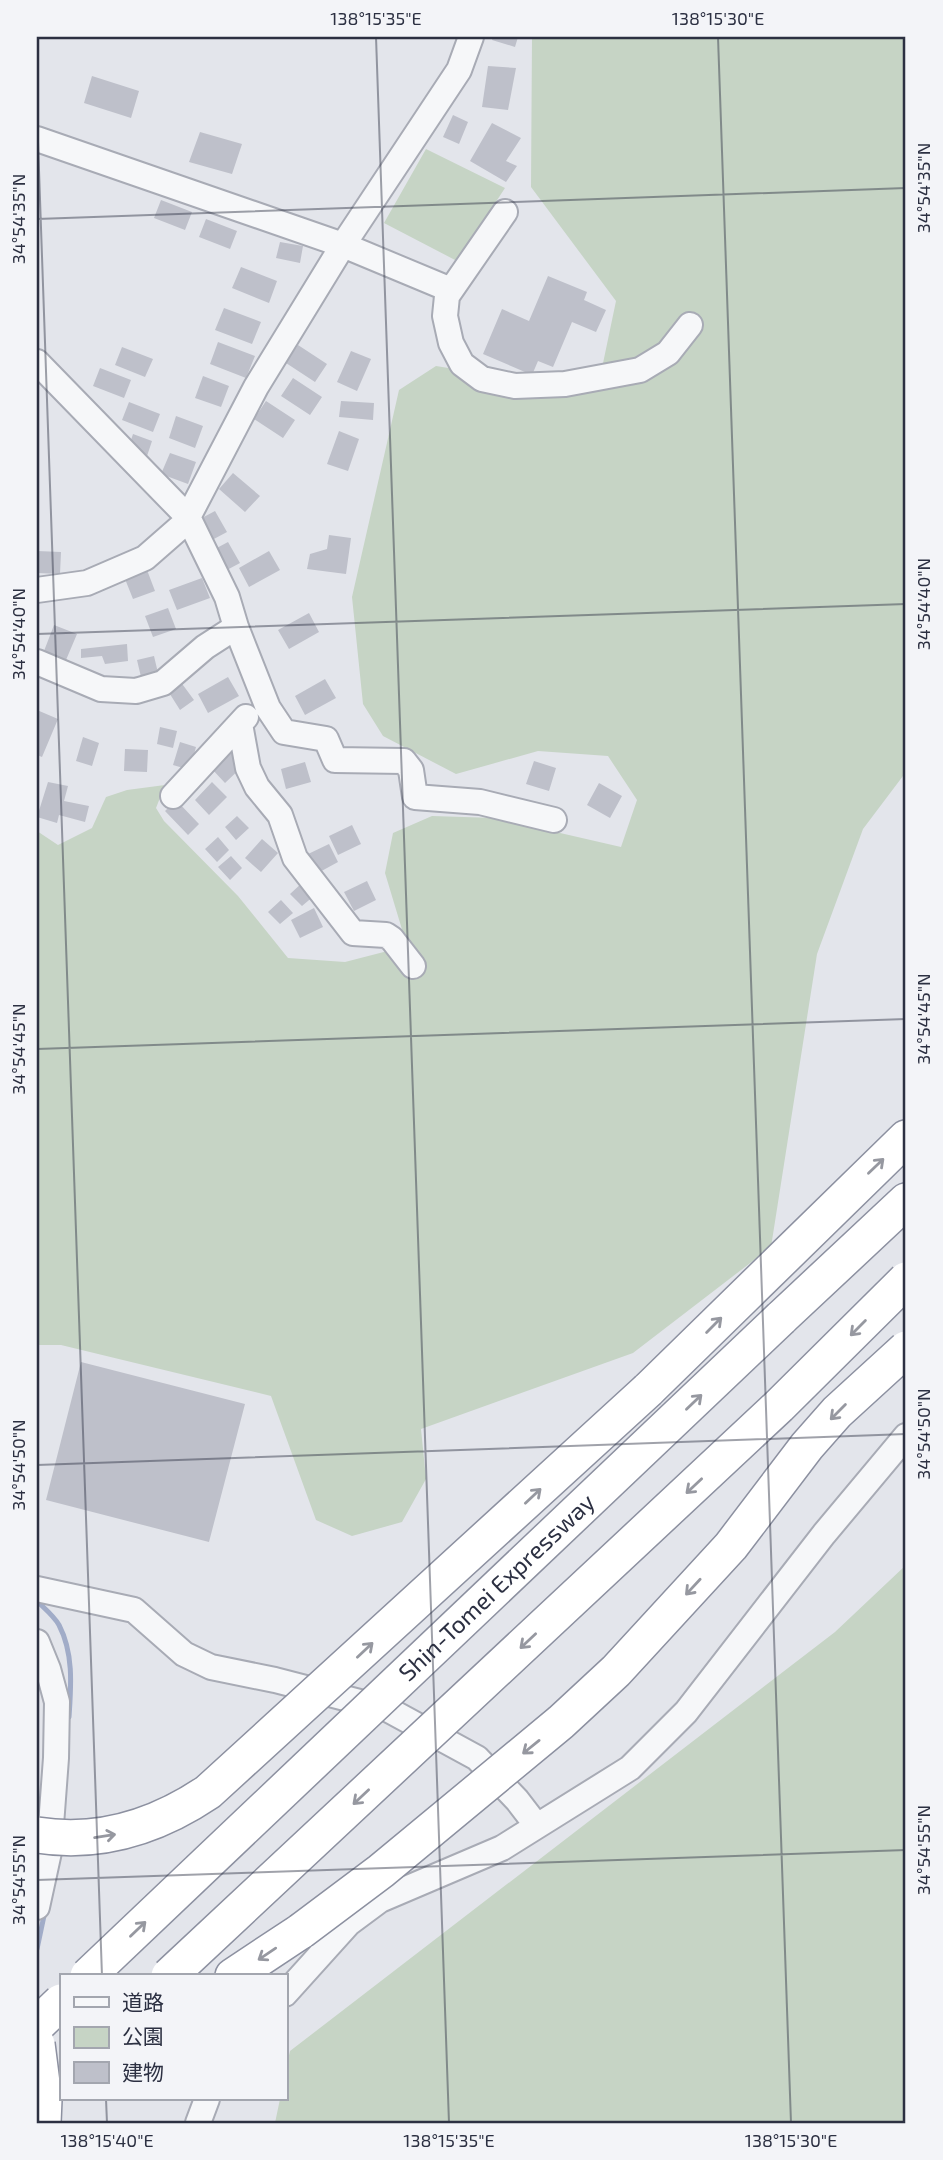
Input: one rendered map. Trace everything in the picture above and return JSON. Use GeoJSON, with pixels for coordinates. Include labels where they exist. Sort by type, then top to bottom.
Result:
{"type":"FeatureCollection","features":[{"type":"Feature","properties":{"kind":"highway"},"geometry":{"type":"LineString","coordinates":[[37,1835],[75,1839],[114,1835],[181,1810],[208,1792],[648,1390],[906,1138]]}},
{"type":"Feature","properties":{"kind":"highway","name":"Shin-Tomei Expressway"},"geometry":{"type":"LineString","coordinates":[[90,1974],[906,1201]]}},
{"type":"Feature","properties":{"kind":"highway"},"geometry":{"type":"LineString","coordinates":[[171,1974],[779,1406],[906,1280]]}},
{"type":"Feature","properties":{"kind":"highway"},"geometry":{"type":"LineString","coordinates":[[236,1974],[381,1871],[616,1671],[731,1546],[807,1446],[837,1412],[906,1349]]}},
{"type":"Feature","properties":{"kind":"highway"},"geometry":{"type":"LineString","coordinates":[[37,2025],[60,2003]]}},
{"type":"Feature","properties":{"kind":"highway"},"geometry":{"type":"LineString","coordinates":[[37,2013],[60,2018]]}},
{"type":"Feature","properties":{"kind":"highway"},"geometry":{"type":"LineString","coordinates":[[37,2044],[44,2099],[43,2123]]}},
{"type":"Feature","properties":{"kind":"highway"},"geometry":{"type":"LineString","coordinates":[[37,2100],[60,2078]]}},
{"type":"Feature","properties":{"kind":"street"},"geometry":{"type":"LineString","coordinates":[[37,590],[87,583],[145,558],[185,523],[256,387],[343,245],[459,70],[471,37]]}},
{"type":"Feature","properties":{"kind":"street"},"geometry":{"type":"LineString","coordinates":[[37,139],[343,245],[451,290]]}},
{"type":"Feature","properties":{"kind":"street"},"geometry":{"type":"LineString","coordinates":[[505,212],[447,296],[445,316],[451,343],[461,364],[482,379],[515,386],[565,384],[640,370],[668,353],[690,325]]}},
{"type":"Feature","properties":{"kind":"street"},"geometry":{"type":"LineString","coordinates":[[37,362],[188,517],[227,597],[268,708],[284,732],[326,739],[335,760],[404,761],[411,769],[415,797],[480,802],[554,820]]}},
{"type":"Feature","properties":{"kind":"street"},"geometry":{"type":"LineString","coordinates":[[37,662],[101,690],[135,691],[163,683],[205,647],[236,627]]}},
{"type":"Feature","properties":{"kind":"street"},"geometry":{"type":"LineString","coordinates":[[173,796],[264,698]]}},
{"type":"Feature","properties":{"kind":"street"},"geometry":{"type":"LineString","coordinates":[[240,724],[248,768],[257,787],[280,815],[295,859],[353,933],[386,935],[393,939],[413,966]]}},
{"type":"Feature","properties":{"kind":"street"},"geometry":{"type":"LineString","coordinates":[[287,1992],[349,1923],[380,1900],[502,1848],[629,1768],[673,1727],[824,1534],[906,1437]]}},
{"type":"Feature","properties":{"kind":"street"},"geometry":{"type":"LineString","coordinates":[[37,1589],[134,1610],[184,1654],[211,1667],[275,1680],[387,1709],[477,1758],[517,1800],[537,1826]]}},
{"type":"Feature","properties":{"kind":"street"},"geometry":{"type":"LineString","coordinates":[[37,1642],[57,1702],[49,1852],[37,1907]]}},
{"type":"Feature","properties":{"kind":"street"},"geometry":{"type":"LineString","coordinates":[[198,2123],[207,2100]]}},
{"type":"Feature","properties":{"kind":"green space"},"geometry":{"type":"Polygon","coordinates":[[[532,37],[906,37],[906,772],[863,829],[817,954],[771,1247],[633,1353],[421,1429],[426,1479],[402,1522],[352,1536],[316,1520],[271,1396],[61,1345],[37,1345],[37,831],[58,845],[92,828],[106,797],[127,790],[165,785],[156,808],[164,821],[238,896],[288,958],[345,962],[407,946],[385,873],[393,833],[432,816],[495,818],[621,847],[637,800],[608,756],[538,751],[456,774],[383,736],[363,704],[352,597],[399,390],[436,366],[597,392],[616,301],[531,187],[532,37]]]}},
{"type":"Feature","properties":{"kind":"green space"},"geometry":{"type":"Polygon","coordinates":[[[426,149],[505,188],[457,261],[384,223],[426,149]]]}},
{"type":"Feature","properties":{"kind":"green space"},"geometry":{"type":"Polygon","coordinates":[[[906,1565],[906,2123],[275,2123],[280,2100],[287,2100],[287,2064],[290,2051],[835,1632],[906,1565]]]}},
{"type":"Feature","properties":{"kind":"building"},"geometry":{"type":"Polygon","coordinates":[[[493,37],[518,37],[515,47],[492,40],[493,37]]]}},
{"type":"Feature","properties":{"kind":"building"},"geometry":{"type":"Polygon","coordinates":[[[488,66],[516,68],[508,110],[482,107],[488,66]]]}},
{"type":"Feature","properties":{"kind":"building"},"geometry":{"type":"Polygon","coordinates":[[[92,76],[139,91],[131,118],[84,103],[92,76]]]}},
{"type":"Feature","properties":{"kind":"building"},"geometry":{"type":"Polygon","coordinates":[[[453,115],[468,122],[459,144],[443,137],[453,115]]]}},
{"type":"Feature","properties":{"kind":"building"},"geometry":{"type":"Polygon","coordinates":[[[492,123],[521,138],[506,161],[517,166],[506,182],[470,161],[492,123]]]}},
{"type":"Feature","properties":{"kind":"building"},"geometry":{"type":"Polygon","coordinates":[[[200,132],[242,144],[232,174],[189,162],[200,132]]]}},
{"type":"Feature","properties":{"kind":"building"},"geometry":{"type":"Polygon","coordinates":[[[161,200],[192,212],[185,230],[154,218],[161,200]]]}},
{"type":"Feature","properties":{"kind":"building"},"geometry":{"type":"Polygon","coordinates":[[[206,219],[237,231],[230,249],[199,237],[206,219]]]}},
{"type":"Feature","properties":{"kind":"building"},"geometry":{"type":"Polygon","coordinates":[[[280,242],[303,246],[300,263],[276,258],[280,242]]]}},
{"type":"Feature","properties":{"kind":"building"},"geometry":{"type":"Polygon","coordinates":[[[241,267],[277,281],[269,303],[232,288],[241,267]]]}},
{"type":"Feature","properties":{"kind":"building"},"geometry":{"type":"Polygon","coordinates":[[[548,276],[587,292],[584,300],[606,310],[596,332],[572,322],[553,367],[538,361],[532,375],[483,354],[502,309],[529,321],[548,276]]]}},
{"type":"Feature","properties":{"kind":"building"},"geometry":{"type":"Polygon","coordinates":[[[224,308],[261,322],[252,344],[215,330],[224,308]]]}},
{"type":"Feature","properties":{"kind":"building"},"geometry":{"type":"Polygon","coordinates":[[[218,342],[255,356],[246,378],[210,364],[218,342]]]}},
{"type":"Feature","properties":{"kind":"building"},"geometry":{"type":"Polygon","coordinates":[[[298,345],[327,364],[315,382],[286,363],[298,345]]]}},
{"type":"Feature","properties":{"kind":"building"},"geometry":{"type":"Polygon","coordinates":[[[122,347],[153,359],[145,377],[115,365],[122,347]]]}},
{"type":"Feature","properties":{"kind":"building"},"geometry":{"type":"Polygon","coordinates":[[[351,351],[371,359],[357,391],[337,382],[351,351]]]}},
{"type":"Feature","properties":{"kind":"building"},"geometry":{"type":"Polygon","coordinates":[[[100,368],[131,380],[124,398],[93,386],[100,368]]]}},
{"type":"Feature","properties":{"kind":"building"},"geometry":{"type":"Polygon","coordinates":[[[203,376],[229,386],[221,407],[195,398],[203,376]]]}},
{"type":"Feature","properties":{"kind":"building"},"geometry":{"type":"Polygon","coordinates":[[[293,378],[322,397],[310,415],[281,396],[293,378]]]}},
{"type":"Feature","properties":{"kind":"building"},"geometry":{"type":"Polygon","coordinates":[[[266,401],[295,420],[283,438],[254,419],[266,401]]]}},
{"type":"Feature","properties":{"kind":"building"},"geometry":{"type":"Polygon","coordinates":[[[341,401],[374,403],[373,420],[339,417],[341,401]]]}},
{"type":"Feature","properties":{"kind":"building"},"geometry":{"type":"Polygon","coordinates":[[[129,402],[160,414],[153,432],[122,420],[129,402]]]}},
{"type":"Feature","properties":{"kind":"building"},"geometry":{"type":"Polygon","coordinates":[[[176,416],[203,426],[195,448],[169,438],[176,416]]]}},
{"type":"Feature","properties":{"kind":"building"},"geometry":{"type":"Polygon","coordinates":[[[339,431],[359,439],[348,471],[327,464],[339,431]]]}},
{"type":"Feature","properties":{"kind":"building"},"geometry":{"type":"Polygon","coordinates":[[[133,434],[152,441],[147,456],[128,449],[133,434]]]}},
{"type":"Feature","properties":{"kind":"building"},"geometry":{"type":"Polygon","coordinates":[[[170,453],[196,462],[188,484],[161,474],[170,453]]]}},
{"type":"Feature","properties":{"kind":"building"},"geometry":{"type":"Polygon","coordinates":[[[233,473],[260,496],[245,512],[219,489],[233,473]]]}},
{"type":"Feature","properties":{"kind":"building"},"geometry":{"type":"Polygon","coordinates":[[[215,511],[227,532],[212,540],[200,519],[215,511]]]}},
{"type":"Feature","properties":{"kind":"building"},"geometry":{"type":"Polygon","coordinates":[[[329,535],[351,538],[346,574],[307,569],[310,554],[327,549],[329,535]]]}},
{"type":"Feature","properties":{"kind":"building"},"geometry":{"type":"Polygon","coordinates":[[[228,542],[240,563],[225,571],[213,550],[228,542]]]}},
{"type":"Feature","properties":{"kind":"building"},"geometry":{"type":"Polygon","coordinates":[[[37,551],[61,552],[60,574],[37,573],[37,551]]]}},
{"type":"Feature","properties":{"kind":"building"},"geometry":{"type":"Polygon","coordinates":[[[269,551],[280,570],[249,587],[239,568],[269,551]]]}},
{"type":"Feature","properties":{"kind":"building"},"geometry":{"type":"Polygon","coordinates":[[[147,570],[155,591],[133,599],[125,579],[147,570]]]}},
{"type":"Feature","properties":{"kind":"building"},"geometry":{"type":"Polygon","coordinates":[[[202,578],[210,598],[177,610],[169,590],[202,578]]]}},
{"type":"Feature","properties":{"kind":"building"},"geometry":{"type":"Polygon","coordinates":[[[168,608],[176,629],[153,637],[145,616],[168,608]]]}},
{"type":"Feature","properties":{"kind":"building"},"geometry":{"type":"Polygon","coordinates":[[[309,613],[319,632],[289,649],[278,630],[309,613]]]}},
{"type":"Feature","properties":{"kind":"building"},"geometry":{"type":"Polygon","coordinates":[[[54,625],[77,634],[66,660],[44,651],[54,625]]]}},
{"type":"Feature","properties":{"kind":"building"},"geometry":{"type":"Polygon","coordinates":[[[127,644],[128,661],[105,664],[102,656],[81,658],[81,649],[127,644]]]}},
{"type":"Feature","properties":{"kind":"building"},"geometry":{"type":"Polygon","coordinates":[[[154,656],[158,673],[141,677],[137,660],[154,656]]]}},
{"type":"Feature","properties":{"kind":"building"},"geometry":{"type":"Polygon","coordinates":[[[228,677],[239,696],[208,713],[198,694],[228,677]]]}},
{"type":"Feature","properties":{"kind":"building"},"geometry":{"type":"Polygon","coordinates":[[[325,679],[336,698],[305,715],[295,696],[325,679]]]}},
{"type":"Feature","properties":{"kind":"building"},"geometry":{"type":"Polygon","coordinates":[[[180,681],[194,700],[180,710],[168,691],[180,681]]]}},
{"type":"Feature","properties":{"kind":"building"},"geometry":{"type":"Polygon","coordinates":[[[37,710],[58,719],[42,757],[37,755],[37,710]]]}},
{"type":"Feature","properties":{"kind":"building"},"geometry":{"type":"Polygon","coordinates":[[[160,727],[177,731],[173,748],[157,744],[160,727]]]}},
{"type":"Feature","properties":{"kind":"building"},"geometry":{"type":"Polygon","coordinates":[[[83,737],[99,743],[92,766],[76,761],[83,737]]]}},
{"type":"Feature","properties":{"kind":"building"},"geometry":{"type":"Polygon","coordinates":[[[180,742],[196,747],[190,770],[173,765],[180,742]]]}},
{"type":"Feature","properties":{"kind":"building"},"geometry":{"type":"Polygon","coordinates":[[[125,749],[148,750],[147,772],[124,771],[125,749]]]}},
{"type":"Feature","properties":{"kind":"building"},"geometry":{"type":"Polygon","coordinates":[[[228,750],[244,765],[225,783],[211,768],[228,750]]]}},
{"type":"Feature","properties":{"kind":"building"},"geometry":{"type":"Polygon","coordinates":[[[534,761],[556,768],[549,791],[526,784],[534,761]]]}},
{"type":"Feature","properties":{"kind":"building"},"geometry":{"type":"Polygon","coordinates":[[[305,762],[311,782],[286,789],[281,769],[305,762]]]}},
{"type":"Feature","properties":{"kind":"building"},"geometry":{"type":"Polygon","coordinates":[[[48,782],[68,786],[64,801],[89,806],[85,822],[59,815],[57,823],[37,817],[48,782]]]}},
{"type":"Feature","properties":{"kind":"building"},"geometry":{"type":"Polygon","coordinates":[[[212,782],[227,797],[209,815],[195,800],[212,782]]]}},
{"type":"Feature","properties":{"kind":"building"},"geometry":{"type":"Polygon","coordinates":[[[599,783],[622,796],[610,818],[587,805],[599,783]]]}},
{"type":"Feature","properties":{"kind":"building"},"geometry":{"type":"Polygon","coordinates":[[[176,800],[199,824],[188,835],[165,811],[176,800]]]}},
{"type":"Feature","properties":{"kind":"building"},"geometry":{"type":"Polygon","coordinates":[[[237,816],[249,828],[236,840],[225,827],[237,816]]]}},
{"type":"Feature","properties":{"kind":"building"},"geometry":{"type":"Polygon","coordinates":[[[352,825],[361,844],[338,855],[329,836],[352,825]]]}},
{"type":"Feature","properties":{"kind":"building"},"geometry":{"type":"Polygon","coordinates":[[[218,837],[229,850],[217,862],[205,849],[218,837]]]}},
{"type":"Feature","properties":{"kind":"building"},"geometry":{"type":"Polygon","coordinates":[[[262,839],[278,853],[261,872],[245,858],[262,839]]]}},
{"type":"Feature","properties":{"kind":"building"},"geometry":{"type":"Polygon","coordinates":[[[329,844],[338,862],[316,874],[306,855],[329,844]]]}},
{"type":"Feature","properties":{"kind":"building"},"geometry":{"type":"Polygon","coordinates":[[[231,856],[242,868],[230,880],[218,867],[231,856]]]}},
{"type":"Feature","properties":{"kind":"building"},"geometry":{"type":"Polygon","coordinates":[[[367,881],[376,900],[354,911],[344,892],[367,881]]]}},
{"type":"Feature","properties":{"kind":"building"},"geometry":{"type":"Polygon","coordinates":[[[303,882],[315,895],[302,906],[290,894],[303,882]]]}},
{"type":"Feature","properties":{"kind":"building"},"geometry":{"type":"Polygon","coordinates":[[[281,900],[293,913],[280,924],[268,912],[281,900]]]}},
{"type":"Feature","properties":{"kind":"building"},"geometry":{"type":"Polygon","coordinates":[[[314,908],[323,927],[300,938],[291,920],[314,908]]]}},
{"type":"Feature","properties":{"kind":"building"},"geometry":{"type":"Polygon","coordinates":[[[81,1362],[245,1404],[209,1542],[46,1500],[81,1362]]]}},
{"type":"Feature","properties":{"kind":"waterway"},"geometry":{"type":"LineString","coordinates":[[37,1601],[52,1615],[64,1636],[70,1671],[69,1717]]}},
{"type":"Feature","properties":{"kind":"waterway"},"geometry":{"type":"LineString","coordinates":[[37,1949],[45,1911]]}}]}
